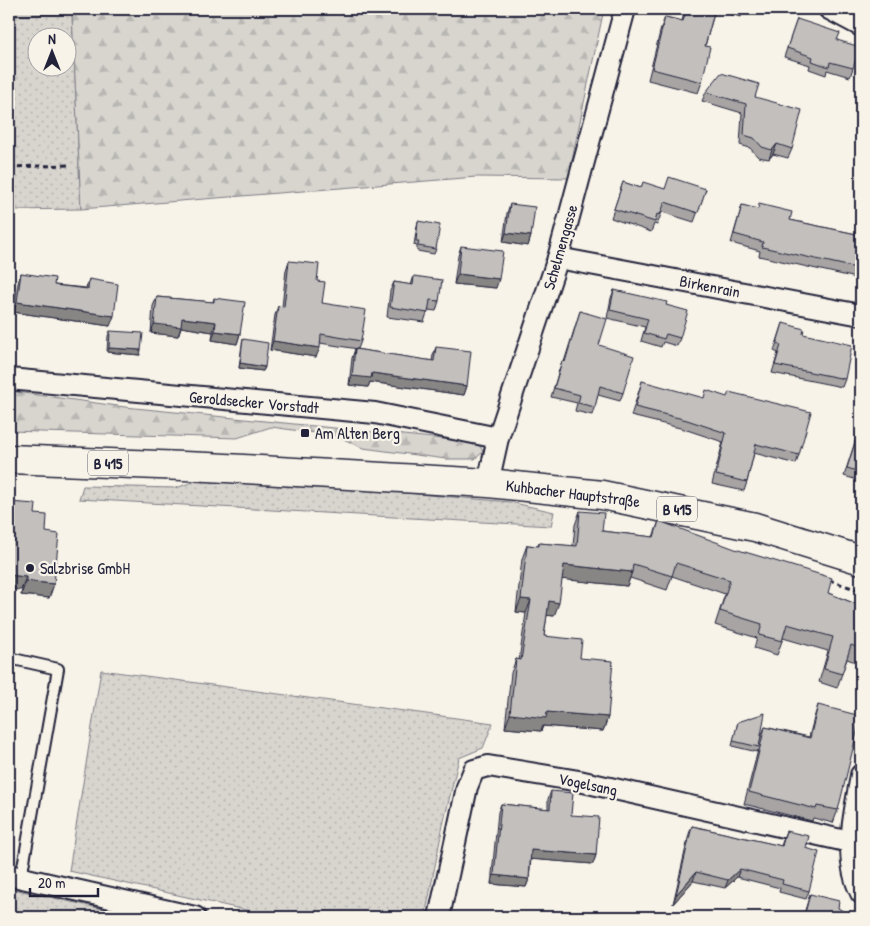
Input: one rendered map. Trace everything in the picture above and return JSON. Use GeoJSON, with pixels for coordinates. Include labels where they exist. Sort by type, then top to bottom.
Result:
{"type":"FeatureCollection","features":[{"type":"Feature","properties":{"kind":"main road","name":"B 415"},"geometry":{"type":"LineString","coordinates":[[9,459],[208,467],[488,483]]}},
{"type":"Feature","properties":{"kind":"main road","name":"Kuhbacher Hauptstraße"},"geometry":{"type":"LineString","coordinates":[[488,483],[602,495],[694,512],[755,527],[861,560]]}},
{"type":"Feature","properties":{"kind":"street","name":"Schelmengasse"},"geometry":{"type":"LineString","coordinates":[[488,483],[498,438],[558,258],[625,9]]}},
{"type":"Feature","properties":{"kind":"street"},"geometry":{"type":"LineString","coordinates":[[829,9],[861,26]]}},
{"type":"Feature","properties":{"kind":"street","name":"Birkenrain"},"geometry":{"type":"LineString","coordinates":[[558,258],[861,315]]}},
{"type":"Feature","properties":{"kind":"street","name":"Geroldsecker Vorstadt"},"geometry":{"type":"LineString","coordinates":[[9,379],[375,413],[498,438]]}},
{"type":"Feature","properties":{"kind":"street","name":"Vogelsang"},"geometry":{"type":"LineString","coordinates":[[439,917],[466,787],[474,770],[488,766],[579,781],[850,842]]}},
{"type":"Feature","properties":{"kind":"street"},"geometry":{"type":"LineString","coordinates":[[861,775],[850,842],[852,862],[861,893]]}},
{"type":"Feature","properties":{"kind":"street"},"geometry":{"type":"LineString","coordinates":[[15,876],[147,912],[195,917]]}},
{"type":"Feature","properties":{"kind":"lane"},"geometry":{"type":"LineString","coordinates":[[9,658],[58,669],[15,876]]}},
{"type":"Feature","properties":{"kind":"path"},"geometry":{"type":"LineString","coordinates":[[9,167],[69,165]]}},
{"type":"Feature","properties":{"kind":"green space"},"geometry":{"type":"Polygon","coordinates":[[[9,9],[604,9],[568,178],[476,177],[81,209],[75,78],[78,78],[78,28],[73,28],[72,13],[9,16],[9,9]]]}},
{"type":"Feature","properties":{"kind":"green space"},"geometry":{"type":"Polygon","coordinates":[[[72,13],[73,28],[28,28],[28,78],[75,78],[81,209],[9,210],[9,16],[72,13]]]}},
{"type":"Feature","properties":{"kind":"green space"},"geometry":{"type":"Polygon","coordinates":[[[9,391],[125,407],[463,441],[480,446],[483,452],[475,459],[446,459],[363,448],[337,436],[271,427],[237,438],[9,431],[9,391]]]}},
{"type":"Feature","properties":{"kind":"green space"},"geometry":{"type":"Polygon","coordinates":[[[210,476],[510,502],[554,512],[551,526],[79,499],[83,486],[176,488],[210,476]]]}},
{"type":"Feature","properties":{"kind":"green space"},"geometry":{"type":"Polygon","coordinates":[[[101,670],[493,723],[483,748],[459,758],[443,825],[425,917],[277,917],[69,871],[101,670]]]}},
{"type":"Feature","properties":{"kind":"green space"},"geometry":{"type":"Polygon","coordinates":[[[9,888],[130,915],[129,917],[9,917],[9,888]]]}},
{"type":"Feature","properties":{"kind":"building"},"geometry":{"type":"Polygon","coordinates":[[[687,9],[715,9],[705,46],[710,47],[702,82],[652,69],[665,17],[683,21],[687,9]]]}},
{"type":"Feature","properties":{"kind":"building"},"geometry":{"type":"Polygon","coordinates":[[[797,19],[840,33],[837,40],[860,47],[853,68],[830,62],[829,67],[812,61],[813,57],[787,48],[797,19]]]}},
{"type":"Feature","properties":{"kind":"building"},"geometry":{"type":"Polygon","coordinates":[[[721,73],[759,84],[755,97],[802,110],[792,149],[777,144],[772,150],[762,147],[754,138],[744,135],[746,104],[706,92],[721,73]]]}},
{"type":"Feature","properties":{"kind":"building"},"geometry":{"type":"Polygon","coordinates":[[[669,177],[706,189],[698,213],[665,202],[660,215],[657,214],[655,222],[614,209],[623,182],[641,188],[643,182],[665,189],[669,177]]]}},
{"type":"Feature","properties":{"kind":"building"},"geometry":{"type":"Polygon","coordinates":[[[510,204],[535,207],[531,236],[506,233],[510,204]]]}},
{"type":"Feature","properties":{"kind":"building"},"geometry":{"type":"Polygon","coordinates":[[[759,204],[792,212],[790,220],[861,235],[861,269],[762,247],[763,242],[734,234],[742,205],[758,209],[759,204]]]}},
{"type":"Feature","properties":{"kind":"building"},"geometry":{"type":"Polygon","coordinates":[[[418,221],[440,225],[436,249],[418,246],[419,241],[416,241],[418,221]]]}},
{"type":"Feature","properties":{"kind":"building"},"geometry":{"type":"Polygon","coordinates":[[[461,246],[503,251],[499,279],[458,274],[461,246]]]}},
{"type":"Feature","properties":{"kind":"building"},"geometry":{"type":"Polygon","coordinates":[[[289,261],[319,264],[317,281],[325,282],[322,303],[366,310],[361,341],[321,334],[320,348],[273,341],[278,306],[284,307],[289,261]]]}},
{"type":"Feature","properties":{"kind":"building"},"geometry":{"type":"Polygon","coordinates":[[[21,273],[55,278],[54,285],[88,289],[89,279],[118,284],[114,316],[17,302],[21,273]]]}},
{"type":"Feature","properties":{"kind":"building"},"geometry":{"type":"Polygon","coordinates":[[[414,276],[442,280],[439,301],[430,300],[428,313],[390,307],[394,282],[413,285],[414,276]]]}},
{"type":"Feature","properties":{"kind":"building"},"geometry":{"type":"Polygon","coordinates":[[[614,290],[667,302],[666,305],[688,311],[680,338],[666,334],[664,339],[644,333],[648,319],[610,310],[614,290]]]}},
{"type":"Feature","properties":{"kind":"building"},"geometry":{"type":"Polygon","coordinates":[[[157,297],[214,302],[214,298],[245,302],[240,334],[215,331],[216,322],[182,318],[181,327],[154,324],[157,297]]]}},
{"type":"Feature","properties":{"kind":"building"},"geometry":{"type":"Polygon","coordinates":[[[580,311],[607,319],[599,345],[634,356],[623,393],[600,386],[595,407],[578,403],[580,395],[554,388],[562,361],[565,362],[580,311]]]}},
{"type":"Feature","properties":{"kind":"building"},"geometry":{"type":"Polygon","coordinates":[[[783,323],[804,329],[803,334],[852,345],[845,379],[775,365],[781,345],[777,343],[783,323]]]}},
{"type":"Feature","properties":{"kind":"building"},"geometry":{"type":"Polygon","coordinates":[[[110,331],[143,333],[141,350],[109,348],[110,331]]]}},
{"type":"Feature","properties":{"kind":"building"},"geometry":{"type":"Polygon","coordinates":[[[243,339],[268,343],[265,367],[240,363],[243,339]]]}},
{"type":"Feature","properties":{"kind":"building"},"geometry":{"type":"Polygon","coordinates":[[[436,347],[471,351],[467,386],[372,373],[371,378],[352,376],[355,349],[434,361],[436,347]]]}},
{"type":"Feature","properties":{"kind":"building"},"geometry":{"type":"Polygon","coordinates":[[[642,381],[704,398],[706,390],[727,397],[729,392],[811,412],[799,455],[756,444],[747,482],[716,475],[726,433],[687,420],[635,407],[642,381]]]}},
{"type":"Feature","properties":{"kind":"building"},"geometry":{"type":"Polygon","coordinates":[[[861,423],[861,472],[847,468],[861,423]]]}},
{"type":"Feature","properties":{"kind":"building","name":"Salzbrise GmbH"},"geometry":{"type":"Polygon","coordinates":[[[9,502],[36,504],[35,514],[47,515],[46,532],[59,534],[54,584],[26,581],[26,577],[9,575],[9,502]]]}},
{"type":"Feature","properties":{"kind":"building"},"geometry":{"type":"Polygon","coordinates":[[[580,511],[604,513],[602,531],[654,537],[659,521],[735,549],[832,578],[828,593],[861,606],[861,649],[851,645],[842,674],[824,669],[833,637],[787,624],[782,641],[759,635],[762,624],[720,611],[730,580],[676,563],[672,576],[633,564],[632,572],[564,565],[559,603],[549,601],[544,636],[582,640],[580,658],[613,661],[608,717],[547,712],[546,718],[510,714],[516,659],[521,660],[531,600],[521,599],[527,545],[539,546],[539,543],[577,546],[580,511]]]}},
{"type":"Feature","properties":{"kind":"building"},"geometry":{"type":"Polygon","coordinates":[[[818,705],[861,716],[838,810],[817,806],[816,809],[749,792],[765,727],[810,738],[818,705]]]}},
{"type":"Feature","properties":{"kind":"building"},"geometry":{"type":"Polygon","coordinates":[[[765,713],[759,747],[733,741],[738,722],[765,713]]]}},
{"type":"Feature","properties":{"kind":"building"},"geometry":{"type":"Polygon","coordinates":[[[551,791],[573,793],[571,815],[599,817],[596,855],[531,850],[529,879],[494,875],[501,804],[550,809],[551,791]]]}},
{"type":"Feature","properties":{"kind":"building"},"geometry":{"type":"Polygon","coordinates":[[[692,826],[782,846],[786,831],[809,836],[806,848],[819,852],[809,891],[782,884],[783,880],[740,869],[728,880],[696,872],[676,895],[692,826]]]}},
{"type":"Feature","properties":{"kind":"building"},"geometry":{"type":"Polygon","coordinates":[[[810,894],[839,901],[838,908],[853,917],[804,917],[810,894]]]}},
{"type":"Feature","properties":{"kind":"place","name":"Am Alten Berg"},"geometry":{"type":"Point","coordinates":[305,433]}},
{"type":"Feature","properties":{"kind":"place","name":"Salzbrise GmbH"},"geometry":{"type":"Point","coordinates":[30,568]}}]}
